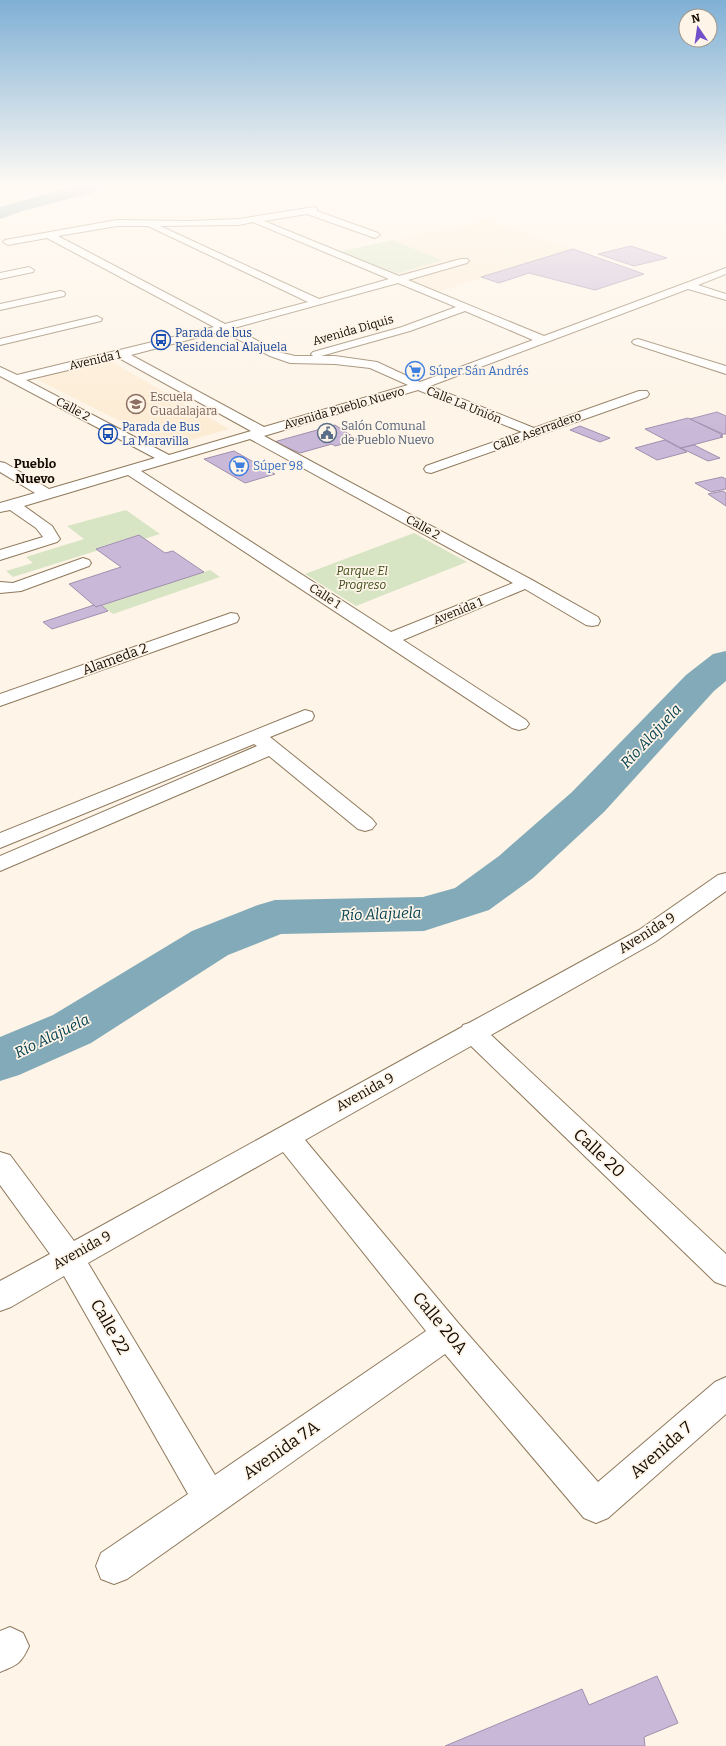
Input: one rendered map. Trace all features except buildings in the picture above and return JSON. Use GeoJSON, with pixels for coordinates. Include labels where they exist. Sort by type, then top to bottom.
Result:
{"type":"FeatureCollection","features":[{"type":"Feature","properties":{"kind":"street","name":"Calle La Unión"},"geometry":{"type":"LineString","coordinates":[[109,266],[274,354],[294,360],[341,361],[373,365],[419,386],[532,432]]}},
{"type":"Feature","properties":{"kind":"street"},"geometry":{"type":"LineString","coordinates":[[238,266],[318,304]]}},
{"type":"Feature","properties":{"kind":"street"},"geometry":{"type":"LineString","coordinates":[[366,266],[543,340]]}},
{"type":"Feature","properties":{"kind":"street","name":"Avenida 1"},"geometry":{"type":"LineString","coordinates":[[15,379],[121,354],[318,304],[445,266]]}},
{"type":"Feature","properties":{"kind":"street"},"geometry":{"type":"LineString","coordinates":[[0,276],[29,270]]}},
{"type":"Feature","properties":{"kind":"street","name":"Avenida Pueblo Nuevo"},"geometry":{"type":"LineString","coordinates":[[6,506],[419,386],[726,271]]}},
{"type":"Feature","properties":{"kind":"street"},"geometry":{"type":"LineString","coordinates":[[689,286],[726,297]]}},
{"type":"Feature","properties":{"kind":"street"},"geometry":{"type":"LineString","coordinates":[[0,307],[60,294]]}},
{"type":"Feature","properties":{"kind":"street","name":"Avenida Diquis"},"geometry":{"type":"LineString","coordinates":[[294,360],[406,329],[464,308]]}},
{"type":"Feature","properties":{"kind":"street"},"geometry":{"type":"LineString","coordinates":[[0,342],[97,319]]}},
{"type":"Feature","properties":{"kind":"street"},"geometry":{"type":"LineString","coordinates":[[638,342],[726,370]]}},
{"type":"Feature","properties":{"kind":"street"},"geometry":{"type":"LineString","coordinates":[[121,354],[257,434]]}},
{"type":"Feature","properties":{"kind":"street","name":"Calle 2"},"geometry":{"type":"LineString","coordinates":[[0,372],[167,459]]}},
{"type":"Feature","properties":{"kind":"street","name":"Calle Aserradero"},"geometry":{"type":"LineString","coordinates":[[431,469],[643,394]]}},
{"type":"Feature","properties":{"kind":"street","name":"Calle 2"},"geometry":{"type":"LineString","coordinates":[[257,434],[592,621]]}},
{"type":"Feature","properties":{"kind":"street"},"geometry":{"type":"LineString","coordinates":[[0,466],[47,494]]}},
{"type":"Feature","properties":{"kind":"street","name":"Calle 1"},"geometry":{"type":"LineString","coordinates":[[128,470],[519,724]]}},
{"type":"Feature","properties":{"kind":"street"},"geometry":{"type":"LineString","coordinates":[[0,555],[52,539],[46,528],[6,506]]}},
{"type":"Feature","properties":{"kind":"street"},"geometry":{"type":"LineString","coordinates":[[0,587],[2,589],[15,588],[83,563]]}},
{"type":"Feature","properties":{"kind":"street","name":"Avenida 1"},"geometry":{"type":"LineString","coordinates":[[390,639],[526,583]]}},
{"type":"Feature","properties":{"kind":"street","name":"Alameda 2"},"geometry":{"type":"LineString","coordinates":[[0,700],[231,618]]}},
{"type":"Feature","properties":{"kind":"street"},"geometry":{"type":"LineString","coordinates":[[0,864],[263,742],[305,716]]}},
{"type":"Feature","properties":{"kind":"street"},"geometry":{"type":"LineString","coordinates":[[263,742],[365,824]]}},
{"type":"Feature","properties":{"kind":"street"},"geometry":{"type":"LineString","coordinates":[[0,841],[263,742]]}},
{"type":"Feature","properties":{"kind":"street","name":"Avenida 9"},"geometry":{"type":"LineString","coordinates":[[0,1297],[69,1257],[646,936],[726,880]]}},
{"type":"Feature","properties":{"kind":"street","name":"Calle 20"},"geometry":{"type":"LineString","coordinates":[[472,1032],[726,1273]]}},
{"type":"Feature","properties":{"kind":"street","name":"Calle 20A"},"geometry":{"type":"LineString","coordinates":[[286,1136],[448,1334],[596,1506]]}},
{"type":"Feature","properties":{"kind":"street","name":"Calle 22"},"geometry":{"type":"LineString","coordinates":[[0,1163],[69,1257],[210,1499]]}},
{"type":"Feature","properties":{"kind":"street","name":"Avenida 7A"},"geometry":{"type":"LineString","coordinates":[[114,1566],[448,1334]]}},
{"type":"Feature","properties":{"kind":"street","name":"Avenida 7"},"geometry":{"type":"LineString","coordinates":[[596,1506],[726,1393]]}},
{"type":"Feature","properties":{"kind":"shaded area"},"geometry":{"type":"Polygon","coordinates":[[[421,266],[518,266],[437,292],[393,275],[421,266]]]}},
{"type":"Feature","properties":{"kind":"shaded area","name":"Escuela Guadalajara"},"geometry":{"type":"Polygon","coordinates":[[[110,361],[229,429],[170,446],[36,379],[110,361]]]}},
{"type":"Feature","properties":{"kind":"green space"},"geometry":{"type":"Polygon","coordinates":[[[373,266],[421,266],[393,275],[373,266]]]}},
{"type":"Feature","properties":{"kind":"green space"},"geometry":{"type":"Polygon","coordinates":[[[126,510],[160,534],[144,539],[138,535],[97,548],[99,550],[13,577],[6,571],[33,563],[26,557],[84,539],[67,526],[126,510]]]}},
{"type":"Feature","properties":{"kind":"green space","name":"Parque El Progreso"},"geometry":{"type":"Polygon","coordinates":[[[414,533],[467,562],[356,606],[305,574],[414,533]]]}},
{"type":"Feature","properties":{"kind":"green space"},"geometry":{"type":"Polygon","coordinates":[[[210,570],[220,577],[113,614],[101,605],[210,570]]]}},
{"type":"Feature","properties":{"kind":"waterway","name":"Río Alajuela"},"geometry":{"type":"LineString","coordinates":[[0,1060],[72,1029],[210,943],[275,917],[424,914],[472,899],[516,867],[588,802],[700,683],[726,662]]}},
{"type":"Feature","properties":{"kind":"place","name":"Parada de bus Residencial Alajuela"},"geometry":{"type":"Point","coordinates":[161,340]}},
{"type":"Feature","properties":{"kind":"place","name":"Súper Sán Andrés"},"geometry":{"type":"Point","coordinates":[415,371]}},
{"type":"Feature","properties":{"kind":"place","name":"Escuela Guadalajara"},"geometry":{"type":"Point","coordinates":[136,404]}},
{"type":"Feature","properties":{"kind":"place","name":"Salón Comunal de Pueblo Nuevo"},"geometry":{"type":"Point","coordinates":[327,433]}},
{"type":"Feature","properties":{"kind":"place","name":"Parada de Bus La Maravilla"},"geometry":{"type":"Point","coordinates":[108,434]}},
{"type":"Feature","properties":{"kind":"place","name":"Súper 98"},"geometry":{"type":"Point","coordinates":[239,466]}},
{"type":"Feature","properties":{"kind":"district","name":"Pueblo Nuevo"},"geometry":{"type":"Point","coordinates":[35,470]}}]}
